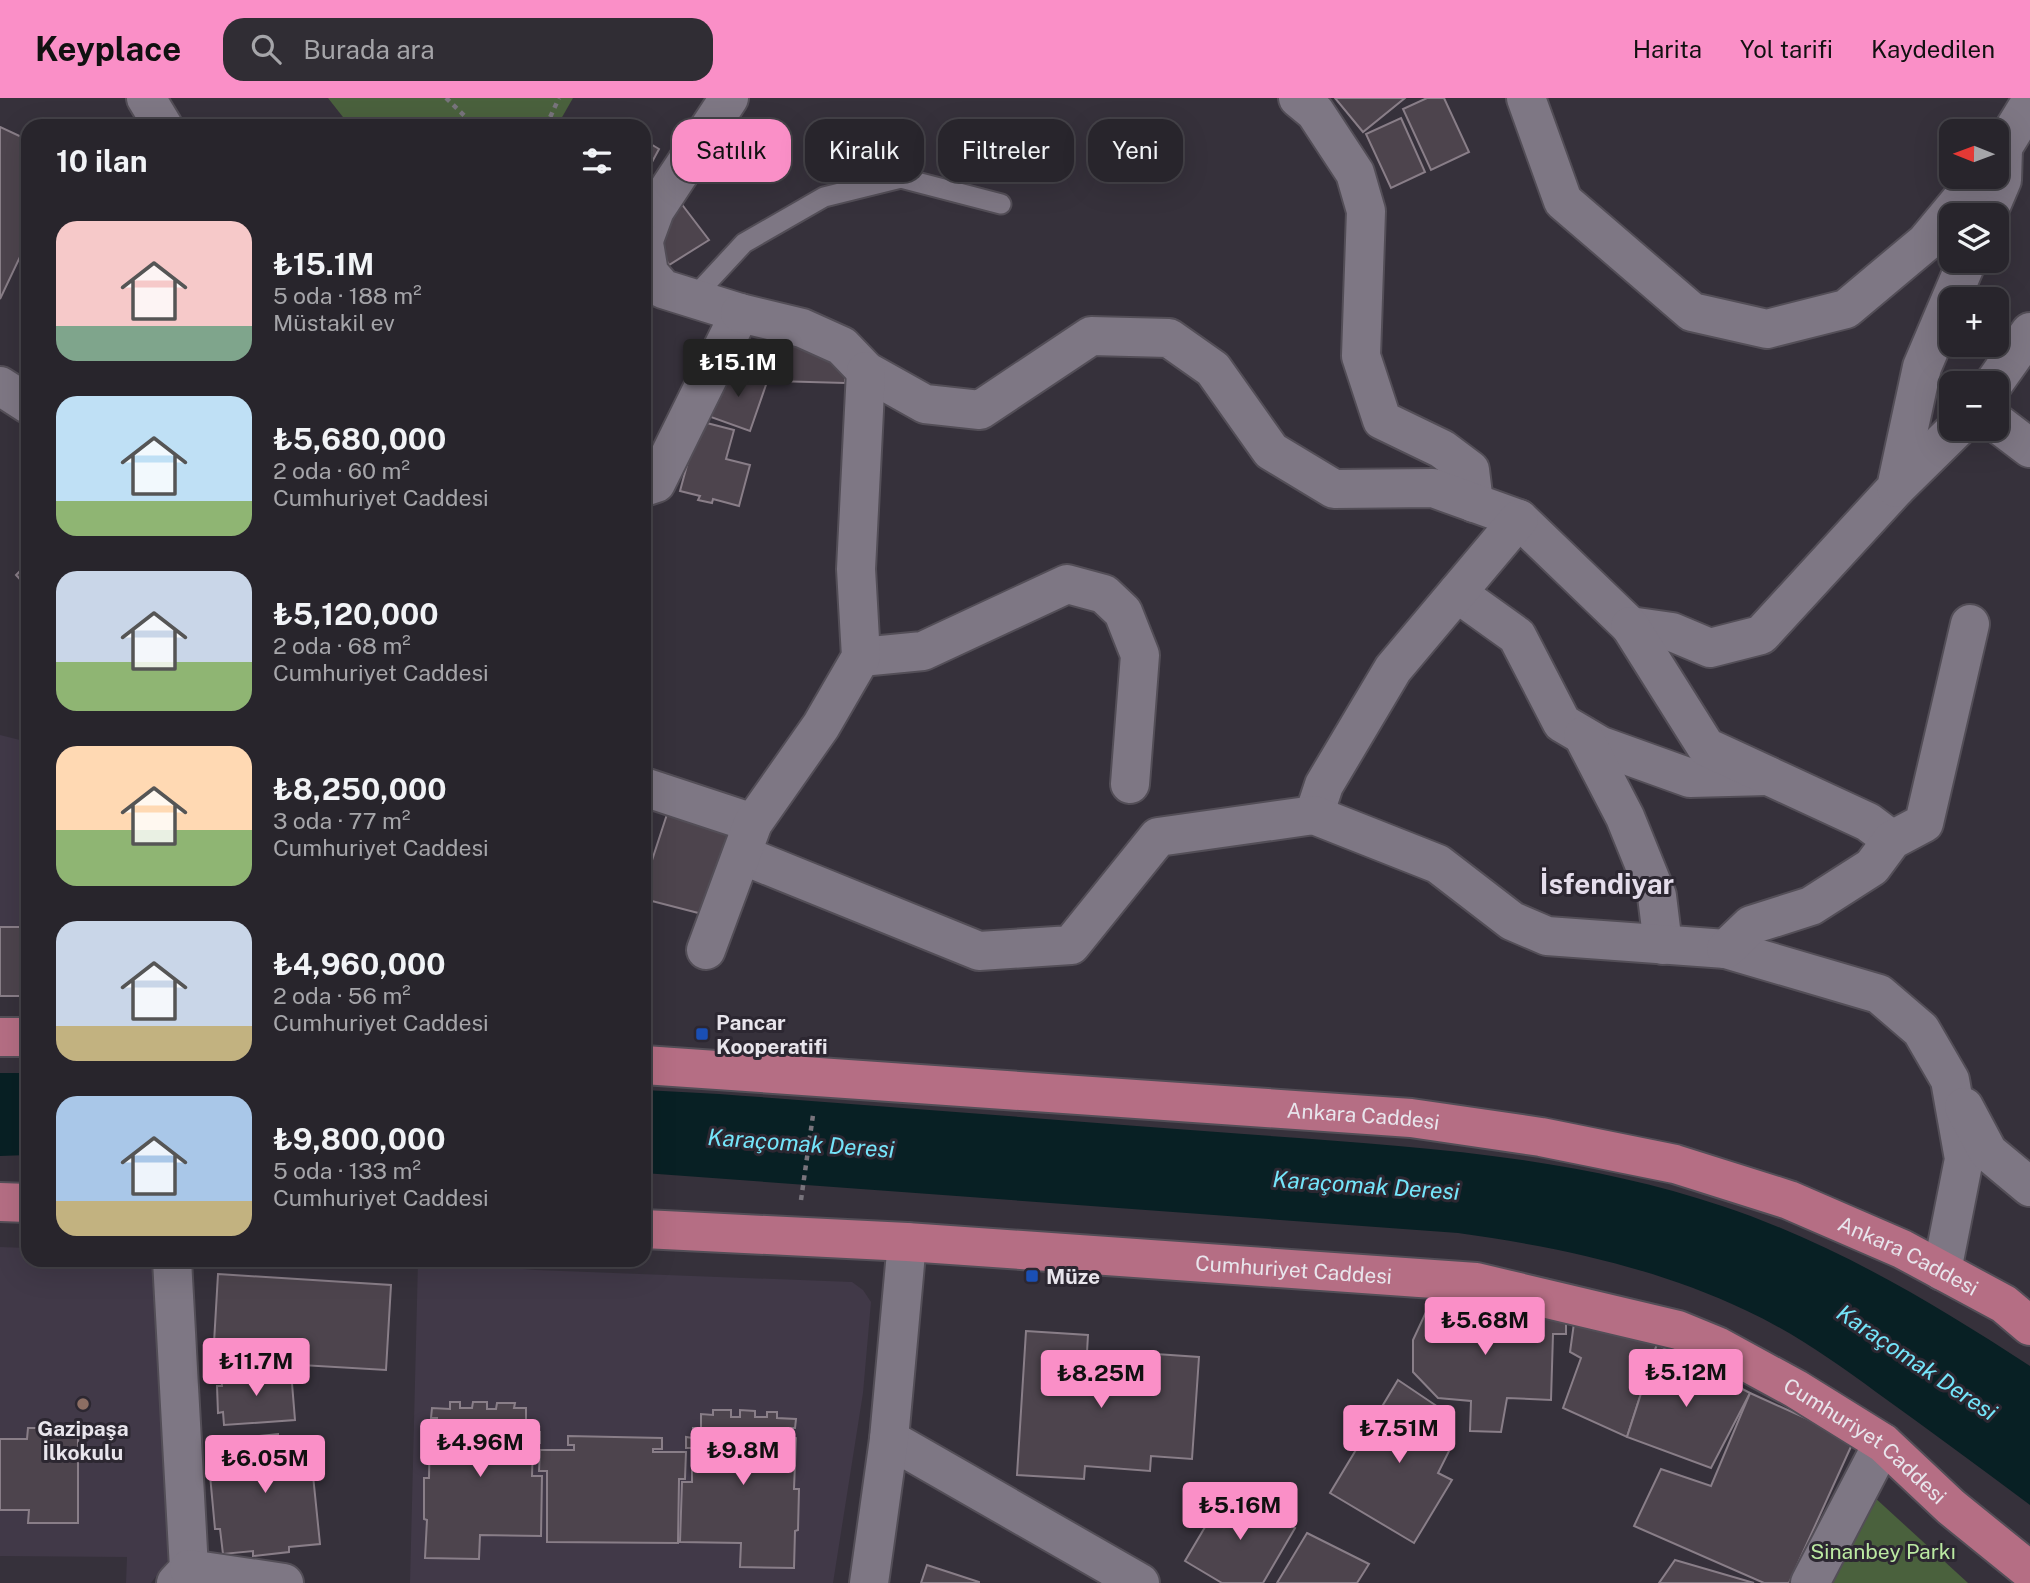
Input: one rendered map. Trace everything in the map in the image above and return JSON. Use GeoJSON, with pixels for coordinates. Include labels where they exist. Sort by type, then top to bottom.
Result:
{"type":"FeatureCollection","features":[{"type":"Feature","properties":{"kind":"main road"},"geometry":{"type":"LineString","coordinates":[[0,1037],[21,1037]]}},
{"type":"Feature","properties":{"kind":"main road","name":"Ankara Caddesi"},"geometry":{"type":"LineString","coordinates":[[651,1060],[1411,1118],[1541,1137],[1675,1164],[1789,1200],[1902,1249],[2004,1304],[2030,1326]]}},
{"type":"Feature","properties":{"kind":"main road"},"geometry":{"type":"LineString","coordinates":[[0,1202],[21,1203]]}},
{"type":"Feature","properties":{"kind":"main road","name":"Cumhuriyet Caddesi"},"geometry":{"type":"LineString","coordinates":[[651,1229],[908,1242],[1476,1282],[1678,1329],[1717,1346],[1796,1389],[1883,1443],[1951,1507],[2030,1571]]}},
{"type":"Feature","properties":{"kind":"street"},"geometry":{"type":"LineString","coordinates":[[146,98],[159,119]]}},
{"type":"Feature","properties":{"kind":"street"},"geometry":{"type":"LineString","coordinates":[[651,222],[655,210],[729,98]]}},
{"type":"Feature","properties":{"kind":"street"},"geometry":{"type":"LineString","coordinates":[[1298,98],[1315,112],[1355,173],[1366,211],[1361,356],[1382,419],[1443,449],[1470,470],[1474,503]]}},
{"type":"Feature","properties":{"kind":"street"},"geometry":{"type":"LineString","coordinates":[[1526,98],[1563,201],[1692,312],[1767,329],[1846,309],[1926,242],[1970,189]]}},
{"type":"Feature","properties":{"kind":"street"},"geometry":{"type":"LineString","coordinates":[[2009,136],[2030,103]]}},
{"type":"Feature","properties":{"kind":"street"},"geometry":{"type":"LineString","coordinates":[[1896,488],[1922,367],[1962,273]]}},
{"type":"Feature","properties":{"kind":"street"},"geometry":{"type":"LineString","coordinates":[[651,275],[663,289],[740,313],[802,328],[842,346],[866,371],[925,404],[980,410],[1091,336],[1169,338],[1213,369],[1271,451],[1334,489],[1433,488],[1519,519],[1630,626],[1706,747],[1867,822],[1892,840]]}},
{"type":"Feature","properties":{"kind":"street"},"geometry":{"type":"LineString","coordinates":[[651,484],[656,483],[740,313]]}},
{"type":"Feature","properties":{"kind":"street"},"geometry":{"type":"LineString","coordinates":[[2002,371],[2030,331]]}},
{"type":"Feature","properties":{"kind":"street"},"geometry":{"type":"LineString","coordinates":[[706,950],[748,839],[821,726],[861,657],[856,569],[866,371]]}},
{"type":"Feature","properties":{"kind":"street"},"geometry":{"type":"LineString","coordinates":[[0,386],[21,400]]}},
{"type":"Feature","properties":{"kind":"street"},"geometry":{"type":"LineString","coordinates":[[2009,432],[2030,448]]}},
{"type":"Feature","properties":{"kind":"street"},"geometry":{"type":"LineString","coordinates":[[1630,626],[1672,632],[1710,648],[1761,635],[1896,488],[1944,441]]}},
{"type":"Feature","properties":{"kind":"street"},"geometry":{"type":"LineString","coordinates":[[1314,815],[1324,785],[1393,669],[1519,519]]}},
{"type":"Feature","properties":{"kind":"street"},"geometry":{"type":"LineString","coordinates":[[861,657],[923,651],[1067,584],[1104,594],[1123,612],[1140,655],[1130,784]]}},
{"type":"Feature","properties":{"kind":"street"},"geometry":{"type":"LineString","coordinates":[[1457,593],[1517,636],[1562,723],[1583,736],[1601,746],[1690,778],[1768,776]]}},
{"type":"Feature","properties":{"kind":"street"},"geometry":{"type":"LineString","coordinates":[[1726,949],[1751,925],[1811,906],[1872,867],[1892,840],[1924,823],[1970,624]]}},
{"type":"Feature","properties":{"kind":"street"},"geometry":{"type":"LineString","coordinates":[[1583,736],[1625,817],[1657,896],[1663,945]]}},
{"type":"Feature","properties":{"kind":"street"},"geometry":{"type":"LineString","coordinates":[[651,790],[979,951],[1071,946],[1157,837],[1314,815],[1438,864],[1512,920],[1546,936],[1726,949],[1879,995],[1921,1030],[1988,1152],[2030,1187]]}},
{"type":"Feature","properties":{"kind":"street"},"geometry":{"type":"LineString","coordinates":[[1942,1271],[1964,1159],[1950,1080]]}},
{"type":"Feature","properties":{"kind":"street"},"geometry":{"type":"LineString","coordinates":[[869,1583],[889,1439],[908,1242]]}},
{"type":"Feature","properties":{"kind":"street"},"geometry":{"type":"LineString","coordinates":[[172,1267],[182,1576],[284,1583]]}},
{"type":"Feature","properties":{"kind":"street"},"geometry":{"type":"LineString","coordinates":[[889,1439],[1140,1583]]}},
{"type":"Feature","properties":{"kind":"street"},"geometry":{"type":"LineString","coordinates":[[1810,1583],[1883,1443]]}},
{"type":"Feature","properties":{"kind":"lane"},"geometry":{"type":"LineString","coordinates":[[693,298],[744,243],[824,197],[901,178],[1001,204]]}},
{"type":"Feature","properties":{"kind":"path"},"geometry":{"type":"LineString","coordinates":[[446,98],[468,119]]}},
{"type":"Feature","properties":{"kind":"path"},"geometry":{"type":"LineString","coordinates":[[549,119],[559,98]]}},
{"type":"Feature","properties":{"kind":"path"},"geometry":{"type":"LineString","coordinates":[[800,1207],[813,1111]]}},
{"type":"Feature","properties":{"kind":"shaded area"},"geometry":{"type":"Polygon","coordinates":[[[0,735],[21,740],[21,996],[0,996],[0,735]]]}},
{"type":"Feature","properties":{"kind":"shaded area","name":"Gazipaşa İlkokulu"},"geometry":{"type":"Polygon","coordinates":[[[0,1247],[21,1248],[21,1267],[156,1267],[177,1548],[151,1583],[126,1583],[127,1557],[0,1556],[0,1247]]]}},
{"type":"Feature","properties":{"kind":"shaded area"},"geometry":{"type":"Polygon","coordinates":[[[418,1267],[497,1267],[852,1282],[863,1290],[871,1302],[863,1393],[833,1583],[410,1583],[418,1267]]]}},
{"type":"Feature","properties":{"kind":"green space"},"geometry":{"type":"Polygon","coordinates":[[[328,98],[573,98],[561,119],[344,119],[328,98]]]}},
{"type":"Feature","properties":{"kind":"green space","name":"Sinanbey Parkı"},"geometry":{"type":"Polygon","coordinates":[[[1873,1496],[1968,1583],[1828,1583],[1873,1496]]]}},
{"type":"Feature","properties":{"kind":"water"},"geometry":{"type":"Polygon","coordinates":[[[0,1073],[21,1073],[21,1155],[0,1156],[0,1073]]]}},
{"type":"Feature","properties":{"kind":"water","name":"Karaçomak Deresi"},"geometry":{"type":"Polygon","coordinates":[[[651,1090],[1425,1148],[1605,1174],[1664,1188],[1763,1221],[1842,1256],[1919,1297],[2030,1366],[2030,1505],[1829,1358],[1762,1318],[1711,1295],[1640,1270],[1568,1252],[1458,1233],[651,1174],[651,1090]]]}},
{"type":"Feature","properties":{"kind":"building"},"geometry":{"type":"Polygon","coordinates":[[[1335,98],[1405,98],[1363,132],[1335,98]]]}},
{"type":"Feature","properties":{"kind":"building"},"geometry":{"type":"Polygon","coordinates":[[[1427,98],[1444,98],[1469,152],[1431,170],[1403,109],[1427,98]]]}},
{"type":"Feature","properties":{"kind":"building"},"geometry":{"type":"Polygon","coordinates":[[[1401,118],[1425,172],[1391,188],[1366,134],[1401,118]]]}},
{"type":"Feature","properties":{"kind":"building"},"geometry":{"type":"Polygon","coordinates":[[[0,127],[21,137],[21,255],[0,299],[0,127]]]}},
{"type":"Feature","properties":{"kind":"building"},"geometry":{"type":"Polygon","coordinates":[[[651,144],[659,149],[651,164],[651,144]]]}},
{"type":"Feature","properties":{"kind":"building"},"geometry":{"type":"Polygon","coordinates":[[[677,198],[709,240],[669,265],[654,237],[677,198]]]}},
{"type":"Feature","properties":{"kind":"building"},"geometry":{"type":"Polygon","coordinates":[[[762,334],[846,356],[845,383],[774,381],[759,375],[762,334]]]}},
{"type":"Feature","properties":{"kind":"building"},"geometry":{"type":"Polygon","coordinates":[[[725,368],[767,382],[750,431],[708,416],[725,368]]]}},
{"type":"Feature","properties":{"kind":"building"},"geometry":{"type":"Polygon","coordinates":[[[699,421],[734,430],[726,459],[750,465],[739,506],[713,499],[712,503],[698,500],[700,496],[680,491],[699,421]]]}},
{"type":"Feature","properties":{"kind":"building"},"geometry":{"type":"Polygon","coordinates":[[[670,805],[740,830],[710,916],[651,901],[651,863],[670,805]]]}},
{"type":"Feature","properties":{"kind":"building"},"geometry":{"type":"Polygon","coordinates":[[[0,927],[21,927],[21,996],[0,996],[0,927]]]}},
{"type":"Feature","properties":{"kind":"building"},"geometry":{"type":"Polygon","coordinates":[[[218,1274],[391,1285],[386,1370],[213,1360],[218,1274]]]}},
{"type":"Feature","properties":{"kind":"building"},"geometry":{"type":"Polygon","coordinates":[[[1433,1297],[1566,1318],[1566,1334],[1553,1334],[1551,1400],[1507,1398],[1501,1432],[1470,1431],[1471,1401],[1438,1398],[1413,1372],[1413,1340],[1433,1297]]]}},
{"type":"Feature","properties":{"kind":"building"},"geometry":{"type":"Polygon","coordinates":[[[1574,1323],[1657,1344],[1627,1437],[1563,1408],[1581,1358],[1570,1352],[1574,1323]]]}},
{"type":"Feature","properties":{"kind":"building"},"geometry":{"type":"Polygon","coordinates":[[[1026,1331],[1088,1335],[1086,1369],[1141,1372],[1142,1353],[1199,1357],[1192,1459],[1151,1456],[1150,1471],[1085,1466],[1084,1479],[1017,1475],[1026,1331]]]}},
{"type":"Feature","properties":{"kind":"building"},"geometry":{"type":"Polygon","coordinates":[[[1657,1344],[1750,1393],[1711,1468],[1627,1437],[1657,1344]]]}},
{"type":"Feature","properties":{"kind":"building"},"geometry":{"type":"Polygon","coordinates":[[[291,1371],[295,1420],[224,1425],[223,1412],[218,1413],[217,1386],[222,1386],[221,1375],[291,1371]]]}},
{"type":"Feature","properties":{"kind":"building"},"geometry":{"type":"Polygon","coordinates":[[[1398,1380],[1450,1415],[1435,1443],[1450,1449],[1438,1473],[1452,1480],[1414,1543],[1330,1493],[1398,1380]]]}},
{"type":"Feature","properties":{"kind":"building"},"geometry":{"type":"Polygon","coordinates":[[[1750,1393],[1854,1440],[1789,1583],[1764,1583],[1634,1526],[1661,1469],[1711,1486],[1750,1393]]]}},
{"type":"Feature","properties":{"kind":"building"},"geometry":{"type":"Polygon","coordinates":[[[450,1402],[460,1402],[460,1408],[472,1408],[473,1402],[487,1402],[487,1409],[496,1409],[497,1403],[515,1403],[514,1408],[526,1408],[526,1422],[534,1422],[534,1432],[540,1432],[540,1443],[533,1443],[532,1476],[542,1476],[541,1536],[480,1535],[479,1559],[425,1558],[427,1520],[424,1519],[424,1478],[429,1478],[430,1427],[437,1427],[437,1418],[431,1418],[432,1408],[450,1409],[450,1402]]]}},
{"type":"Feature","properties":{"kind":"building"},"geometry":{"type":"Polygon","coordinates":[[[713,1410],[731,1410],[731,1417],[740,1417],[740,1410],[755,1411],[755,1417],[767,1417],[767,1412],[777,1412],[777,1418],[796,1419],[795,1428],[790,1428],[790,1437],[796,1438],[794,1489],[799,1489],[794,1568],[740,1567],[741,1543],[680,1542],[682,1482],[692,1482],[692,1448],[686,1448],[686,1437],[693,1438],[693,1428],[701,1428],[701,1414],[713,1415],[713,1410]]]}},
{"type":"Feature","properties":{"kind":"building"},"geometry":{"type":"Polygon","coordinates":[[[28,1428],[78,1428],[78,1523],[28,1523],[29,1510],[0,1510],[0,1439],[27,1439],[28,1428]]]}},
{"type":"Feature","properties":{"kind":"building"},"geometry":{"type":"Polygon","coordinates":[[[278,1434],[278,1439],[309,1436],[320,1544],[289,1547],[289,1552],[253,1556],[253,1551],[223,1554],[220,1529],[215,1529],[210,1475],[215,1474],[212,1446],[241,1443],[240,1438],[278,1434]]]}},
{"type":"Feature","properties":{"kind":"building"},"geometry":{"type":"Polygon","coordinates":[[[568,1436],[662,1438],[662,1449],[653,1449],[653,1452],[686,1452],[685,1479],[679,1479],[678,1543],[547,1542],[547,1471],[539,1471],[540,1450],[574,1450],[574,1445],[568,1445],[568,1436]]]}},
{"type":"Feature","properties":{"kind":"building"},"geometry":{"type":"Polygon","coordinates":[[[1228,1488],[1295,1528],[1263,1583],[1222,1583],[1185,1561],[1228,1488]]]}},
{"type":"Feature","properties":{"kind":"building"},"geometry":{"type":"Polygon","coordinates":[[[1307,1533],[1369,1564],[1357,1583],[1277,1583],[1307,1533]]]}},
{"type":"Feature","properties":{"kind":"building"},"geometry":{"type":"Polygon","coordinates":[[[1675,1560],[1754,1583],[1659,1583],[1675,1560]]]}},
{"type":"Feature","properties":{"kind":"building"},"geometry":{"type":"Polygon","coordinates":[[[927,1565],[979,1582],[979,1583],[921,1583],[927,1565]]]}},
{"type":"Feature","properties":{"kind":"place","name":"Pancar Kooperatifi"},"geometry":{"type":"Point","coordinates":[702,1034]}},
{"type":"Feature","properties":{"kind":"place","name":"Müze"},"geometry":{"type":"Point","coordinates":[1032,1276]}},
{"type":"Feature","properties":{"kind":"place","name":"Gazipaşa İlkokulu"},"geometry":{"type":"Point","coordinates":[83,1404]}},
{"type":"Feature","properties":{"kind":"district","name":"İsfendiyar"},"geometry":{"type":"Point","coordinates":[1607,883]}}]}
